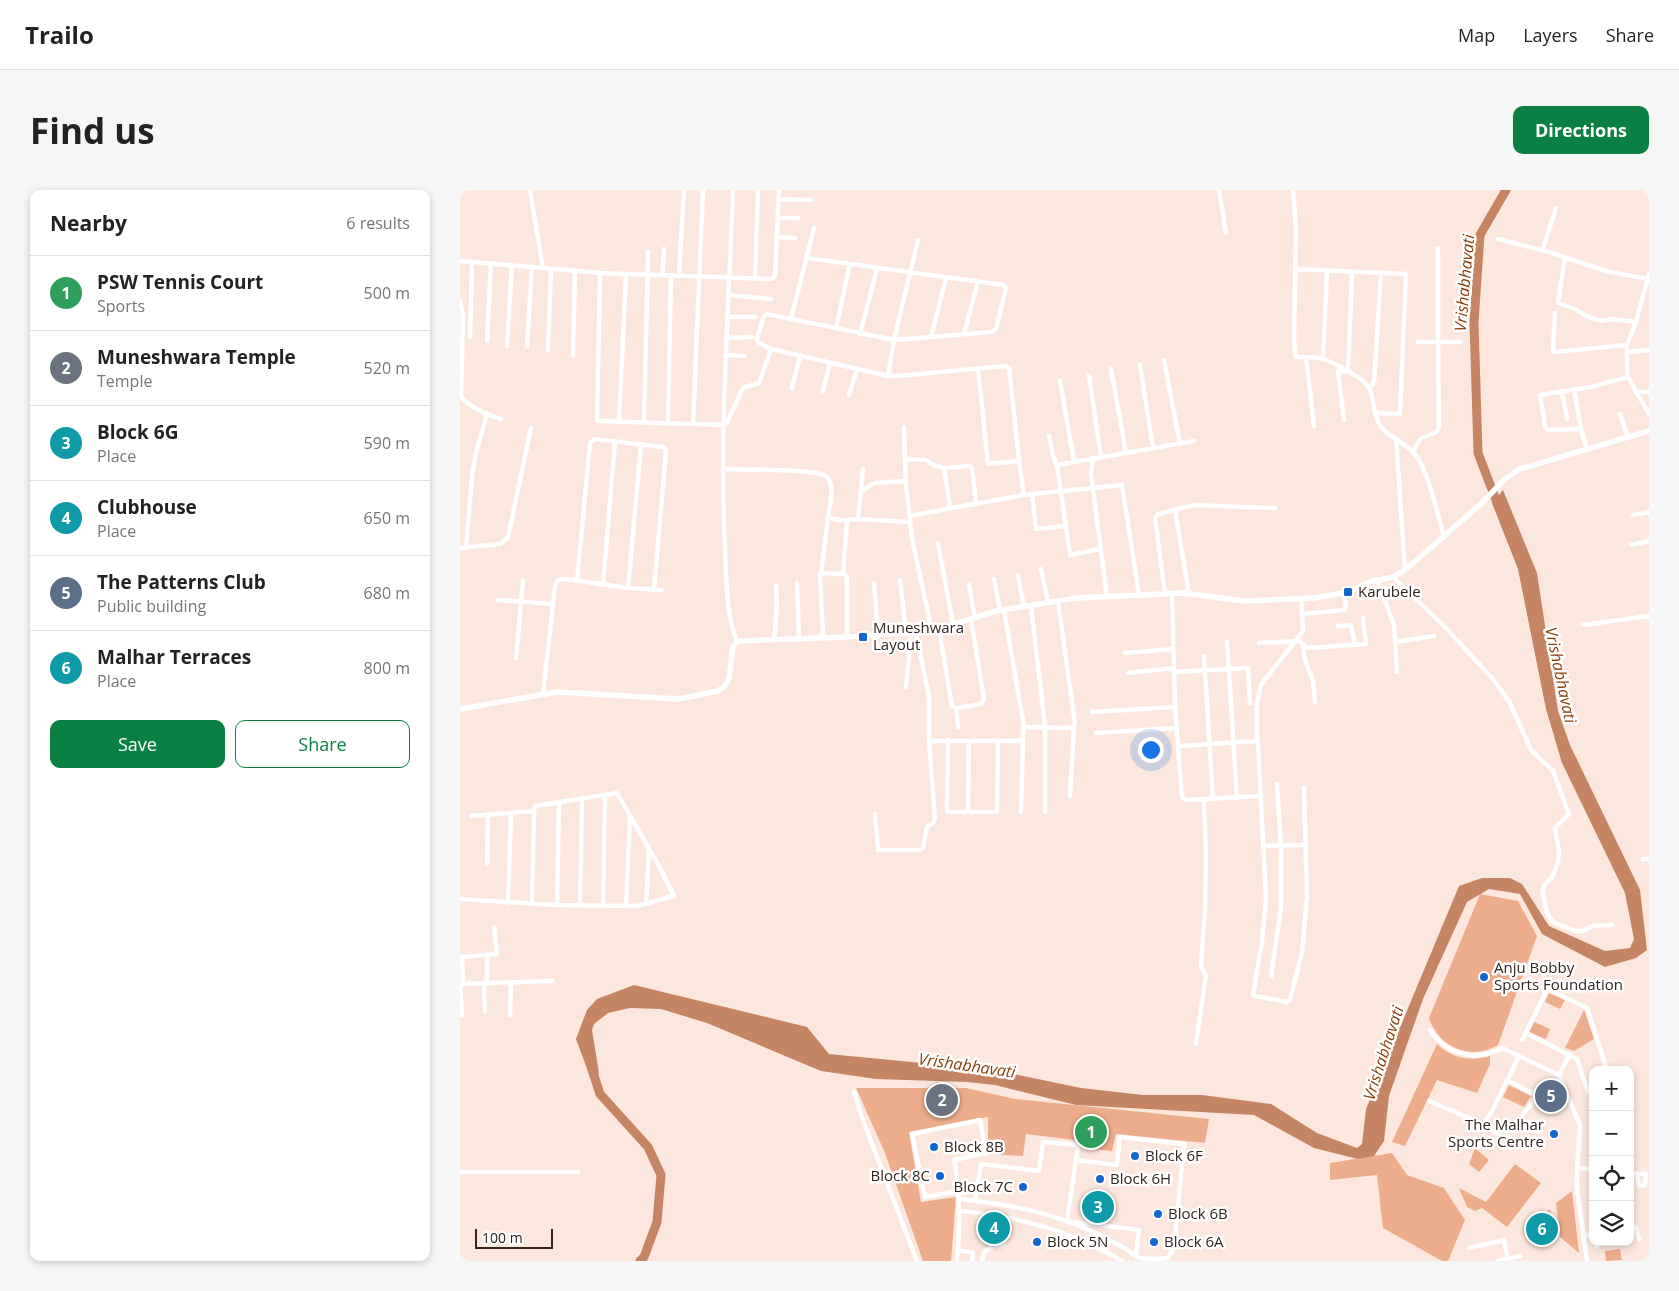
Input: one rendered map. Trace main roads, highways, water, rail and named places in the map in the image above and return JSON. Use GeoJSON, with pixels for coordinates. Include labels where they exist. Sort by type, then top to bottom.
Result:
{"type":"FeatureCollection","features":[{"type":"Feature","properties":{"kind":"waterway","name":"Vrishabhavati"},"geometry":{"type":"LineString","coordinates":[[1499,508],[1478,453],[1474,322],[1480,235],[1506,190]]}},
{"type":"Feature","properties":{"kind":"waterway","name":"Vrishabhavati"},"geometry":{"type":"LineString","coordinates":[[590,1063],[600,1094],[648,1147],[661,1175],[657,1222],[644,1257],[640,1261]]}},
{"type":"Feature","properties":{"kind":"place","name":"Karubele"},"geometry":{"type":"Point","coordinates":[1348,592]}},
{"type":"Feature","properties":{"kind":"place","name":"Muneshwara Layout"},"geometry":{"type":"Point","coordinates":[863,637]}},
{"type":"Feature","properties":{"kind":"place","name":"Anju Bobby Sports Foundation"},"geometry":{"type":"Point","coordinates":[1484,977]}},
{"type":"Feature","properties":{"kind":"place","name":"The Patterns Club"},"geometry":{"type":"Point","coordinates":[1551,1096]}},
{"type":"Feature","properties":{"kind":"place","name":"Muneshwara Temple"},"geometry":{"type":"Point","coordinates":[942,1100]}},
{"type":"Feature","properties":{"kind":"place","name":"PSW Tennis Court"},"geometry":{"type":"Point","coordinates":[1091,1132]}},
{"type":"Feature","properties":{"kind":"place","name":"The Malhar Sports Centre"},"geometry":{"type":"Point","coordinates":[1554,1134]}},
{"type":"Feature","properties":{"kind":"place","name":"Block 8B"},"geometry":{"type":"Point","coordinates":[934,1147]}},
{"type":"Feature","properties":{"kind":"place","name":"Block 6F"},"geometry":{"type":"Point","coordinates":[1135,1156]}},
{"type":"Feature","properties":{"kind":"place","name":"Block 8C"},"geometry":{"type":"Point","coordinates":[940,1176]}},
{"type":"Feature","properties":{"kind":"place","name":"Block 6H"},"geometry":{"type":"Point","coordinates":[1100,1179]}},
{"type":"Feature","properties":{"kind":"place","name":"Block 7C"},"geometry":{"type":"Point","coordinates":[1023,1187]}},
{"type":"Feature","properties":{"kind":"place","name":"Block 6G"},"geometry":{"type":"Point","coordinates":[1098,1207]}},
{"type":"Feature","properties":{"kind":"place","name":"Block 6B"},"geometry":{"type":"Point","coordinates":[1158,1214]}},
{"type":"Feature","properties":{"kind":"place","name":"Clubhouse"},"geometry":{"type":"Point","coordinates":[994,1228]}},
{"type":"Feature","properties":{"kind":"place","name":"Malhar Terraces"},"geometry":{"type":"Point","coordinates":[1542,1229]}},
{"type":"Feature","properties":{"kind":"place","name":"Block 5N"},"geometry":{"type":"Point","coordinates":[1037,1242]}},
{"type":"Feature","properties":{"kind":"place","name":"Block 6A"},"geometry":{"type":"Point","coordinates":[1154,1242]}}]}
